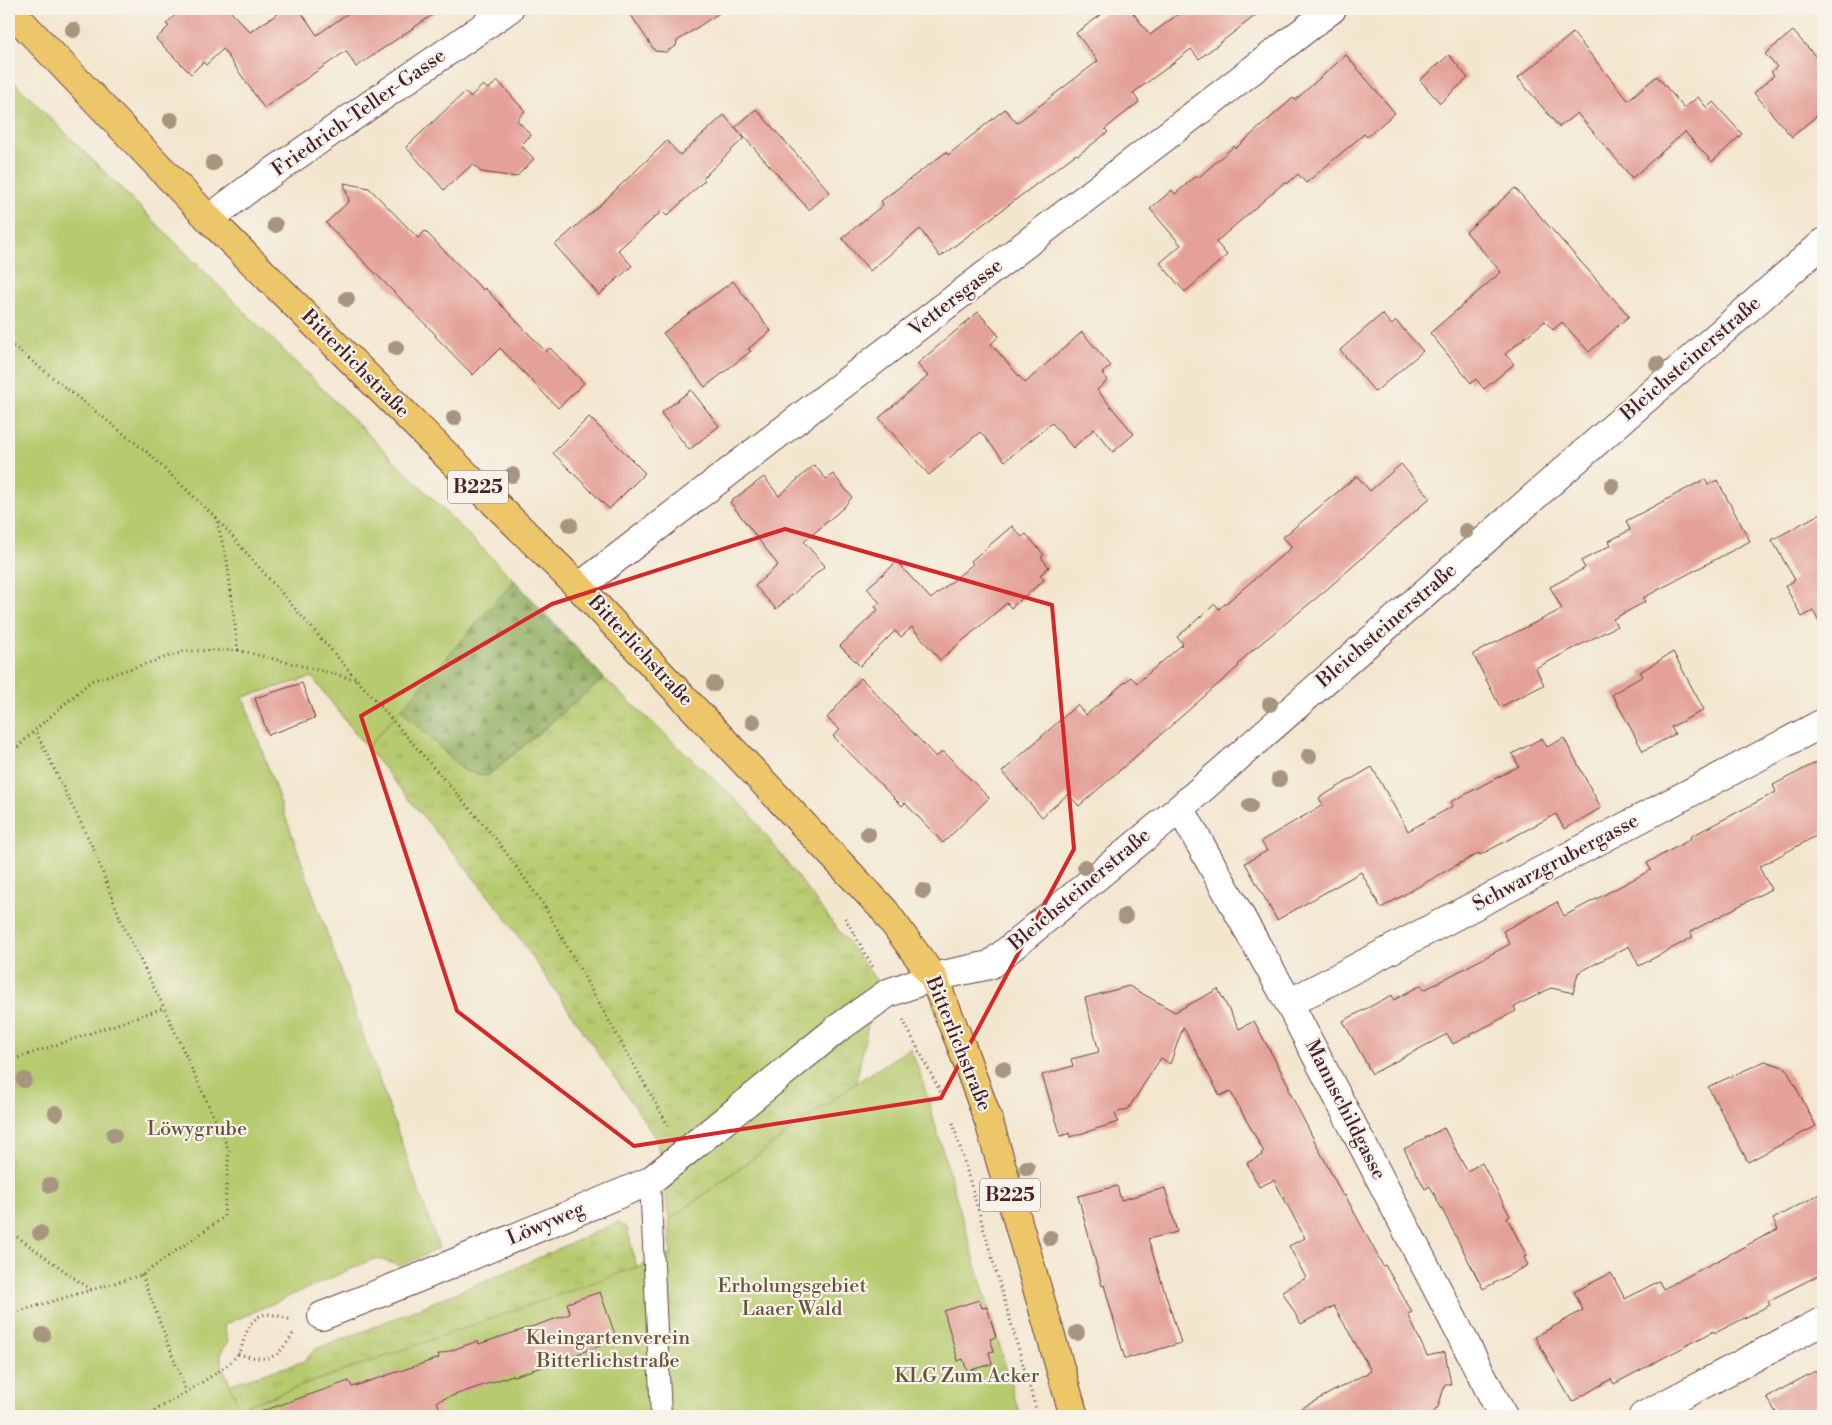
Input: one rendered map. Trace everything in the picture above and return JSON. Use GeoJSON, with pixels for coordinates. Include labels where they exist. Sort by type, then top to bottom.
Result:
{"type":"FeatureCollection","features":[{"type":"Feature","properties":{"kind":"main road","name":"Bitterlichstraße"},"geometry":{"type":"LineString","coordinates":[[9,9],[209,219],[579,587],[884,910],[933,978],[961,1045],[989,1122],[1074,1416]]}},
{"type":"Feature","properties":{"kind":"street","name":"Friedrich-Teller-Gasse"},"geometry":{"type":"LineString","coordinates":[[209,219],[251,187],[510,9]]}},
{"type":"Feature","properties":{"kind":"street","name":"Vettersgasse"},"geometry":{"type":"LineString","coordinates":[[579,587],[1332,9]]}},
{"type":"Feature","properties":{"kind":"street","name":"Bleichsteinerstraße"},"geometry":{"type":"LineString","coordinates":[[933,978],[990,964],[1180,808],[1823,243]]}},
{"type":"Feature","properties":{"kind":"street","name":"Schwarzgrubergasse"},"geometry":{"type":"LineString","coordinates":[[1289,1003],[1823,723]]}},
{"type":"Feature","properties":{"kind":"street","name":"Mannschildgasse"},"geometry":{"type":"LineString","coordinates":[[1180,808],[1289,1003],[1504,1416]]}},
{"type":"Feature","properties":{"kind":"street","name":"Löwyweg"},"geometry":{"type":"LineString","coordinates":[[311,1319],[423,1276],[650,1181],[837,1029],[888,993],[933,978]]}},
{"type":"Feature","properties":{"kind":"street"},"geometry":{"type":"LineString","coordinates":[[1643,1416],[1823,1321]]}},
{"type":"Feature","properties":{"kind":"lane"},"geometry":{"type":"LineString","coordinates":[[650,1181],[656,1415]]}},
{"type":"Feature","properties":{"kind":"path"},"geometry":{"type":"LineString","coordinates":[[9,343],[148,453],[216,518],[497,840],[544,904],[684,1154]]}},
{"type":"Feature","properties":{"kind":"path"},"geometry":{"type":"LineString","coordinates":[[216,518],[228,560],[238,650]]}},
{"type":"Feature","properties":{"kind":"path"},"geometry":{"type":"LineString","coordinates":[[9,756],[35,730],[91,681],[186,651],[238,650],[358,680]]}},
{"type":"Feature","properties":{"kind":"path"},"geometry":{"type":"LineString","coordinates":[[9,1314],[142,1275],[224,1217],[229,1150],[164,1008],[122,923],[94,850],[35,730]]}},
{"type":"Feature","properties":{"kind":"path"},"geometry":{"type":"LineString","coordinates":[[842,913],[888,993],[948,1106]]}},
{"type":"Feature","properties":{"kind":"path"},"geometry":{"type":"LineString","coordinates":[[9,1061],[164,1008]]}},
{"type":"Feature","properties":{"kind":"path"},"geometry":{"type":"LineString","coordinates":[[951,1115],[1038,1416]]}},
{"type":"Feature","properties":{"kind":"path"},"geometry":{"type":"LineString","coordinates":[[9,1231],[91,1290]]}},
{"type":"Feature","properties":{"kind":"path"},"geometry":{"type":"LineString","coordinates":[[142,1275],[186,1391]]}},
{"type":"Feature","properties":{"kind":"path"},"geometry":{"type":"LineString","coordinates":[[146,1416],[223,1368],[238,1354],[245,1334],[252,1323],[262,1315],[272,1314],[311,1319]]}},
{"type":"Feature","properties":{"kind":"path"},"geometry":{"type":"LineString","coordinates":[[238,1354],[260,1360],[274,1356],[311,1319]]}},
{"type":"Feature","properties":{"kind":"highlighted area"},"geometry":{"type":"Polygon","coordinates":[[[785,529],[1052,605],[1074,849],[941,1098],[634,1146],[457,1011],[361,716],[552,604],[785,529]]]}},
{"type":"Feature","properties":{"kind":"green space"},"geometry":{"type":"Polygon","coordinates":[[[9,77],[514,580],[604,678],[487,776],[464,771],[355,665],[9,77]]]}},
{"type":"Feature","properties":{"kind":"green space","name":"Löwygrube"},"geometry":{"type":"Polygon","coordinates":[[[9,77],[514,580],[367,748],[312,677],[243,697],[439,1248],[401,1266],[376,1258],[224,1325],[228,1342],[220,1354],[223,1368],[239,1408],[671,1255],[669,1220],[856,1083],[910,1048],[921,1076],[1020,1416],[9,1416],[9,77]]]}},
{"type":"Feature","properties":{"kind":"green space"},"geometry":{"type":"Polygon","coordinates":[[[9,326],[488,776],[604,678],[747,810],[877,981],[856,1083],[669,1220],[657,1141],[501,911],[367,748],[312,677],[243,697],[9,326]]]}},
{"type":"Feature","properties":{"kind":"green space"},"geometry":{"type":"Polygon","coordinates":[[[618,1222],[627,1228],[637,1268],[216,1416],[119,1416],[220,1354],[223,1368],[230,1384],[305,1361],[315,1349],[344,1339],[509,1271],[618,1222]]]}},
{"type":"Feature","properties":{"kind":"building"},"geometry":{"type":"Polygon","coordinates":[[[181,9],[228,9],[250,32],[285,9],[299,9],[317,35],[354,9],[441,9],[356,67],[346,51],[264,108],[223,49],[206,65],[203,62],[191,74],[156,39],[169,26],[166,24],[181,9]]]}},
{"type":"Feature","properties":{"kind":"building"},"geometry":{"type":"Polygon","coordinates":[[[627,9],[725,9],[677,41],[676,46],[666,52],[655,51],[627,9]]]}},
{"type":"Feature","properties":{"kind":"building"},"geometry":{"type":"Polygon","coordinates":[[[1109,9],[1130,9],[1150,35],[1185,9],[1264,9],[1199,59],[1191,49],[1133,93],[1139,102],[1105,129],[1108,132],[940,257],[920,229],[870,271],[842,238],[883,205],[881,201],[946,152],[948,155],[1005,109],[1017,123],[1098,61],[1076,33],[1109,9]]]}},
{"type":"Feature","properties":{"kind":"building"},"geometry":{"type":"Polygon","coordinates":[[[1793,31],[1823,65],[1823,110],[1792,137],[1754,93],[1774,75],[1771,72],[1777,67],[1765,54],[1793,31]]]}},
{"type":"Feature","properties":{"kind":"building"},"geometry":{"type":"Polygon","coordinates":[[[1573,33],[1628,100],[1657,76],[1684,108],[1698,97],[1707,108],[1713,102],[1742,134],[1712,162],[1685,132],[1632,178],[1577,113],[1559,127],[1518,78],[1573,33]]]}},
{"type":"Feature","properties":{"kind":"building"},"geometry":{"type":"Polygon","coordinates":[[[1346,55],[1395,113],[1367,137],[1364,134],[1306,183],[1298,174],[1287,184],[1285,182],[1216,242],[1227,255],[1185,292],[1160,263],[1181,245],[1150,209],[1172,190],[1175,194],[1196,176],[1198,178],[1234,146],[1236,148],[1293,98],[1295,100],[1346,55]]]}},
{"type":"Feature","properties":{"kind":"building"},"geometry":{"type":"Polygon","coordinates":[[[1449,55],[1468,78],[1440,103],[1420,80],[1449,55]]]}},
{"type":"Feature","properties":{"kind":"building"},"geometry":{"type":"Polygon","coordinates":[[[498,81],[525,111],[517,120],[531,135],[521,145],[534,159],[516,177],[481,172],[473,164],[444,190],[406,147],[465,92],[470,97],[483,85],[488,89],[498,81]]]}},
{"type":"Feature","properties":{"kind":"building"},"geometry":{"type":"Polygon","coordinates":[[[756,109],[830,192],[809,210],[736,128],[744,138],[703,178],[705,180],[667,216],[662,211],[618,250],[632,266],[599,295],[555,245],[667,141],[680,155],[724,115],[735,128],[756,109]]]}},
{"type":"Feature","properties":{"kind":"building"},"geometry":{"type":"Polygon","coordinates":[[[344,183],[369,188],[418,238],[425,231],[483,290],[485,288],[546,352],[550,348],[584,383],[558,408],[500,348],[473,375],[326,223],[349,201],[344,183]]]}},
{"type":"Feature","properties":{"kind":"building"},"geometry":{"type":"Polygon","coordinates":[[[1515,188],[1629,316],[1589,352],[1562,322],[1553,330],[1545,321],[1505,354],[1514,364],[1484,389],[1476,379],[1471,383],[1430,333],[1501,272],[1466,232],[1515,188]]]}},
{"type":"Feature","properties":{"kind":"building"},"geometry":{"type":"Polygon","coordinates":[[[733,281],[771,331],[748,349],[751,351],[705,387],[663,333],[733,281]]]}},
{"type":"Feature","properties":{"kind":"building"},"geometry":{"type":"Polygon","coordinates":[[[978,312],[999,336],[991,344],[1025,383],[1082,332],[1111,366],[1102,373],[1108,380],[1097,390],[1134,434],[1113,452],[1094,429],[1073,448],[1052,423],[1005,461],[980,432],[929,475],[879,418],[928,376],[917,364],[978,312]]]}},
{"type":"Feature","properties":{"kind":"building"},"geometry":{"type":"Polygon","coordinates":[[[1382,314],[1392,325],[1396,321],[1423,351],[1375,392],[1340,350],[1382,314]]]}},
{"type":"Feature","properties":{"kind":"building"},"geometry":{"type":"Polygon","coordinates":[[[691,390],[719,426],[689,450],[661,413],[691,390]]]}},
{"type":"Feature","properties":{"kind":"building"},"geometry":{"type":"Polygon","coordinates":[[[589,417],[645,473],[609,509],[553,453],[589,417]]]}},
{"type":"Feature","properties":{"kind":"building"},"geometry":{"type":"Polygon","coordinates":[[[1401,464],[1430,498],[1326,590],[1248,654],[1239,666],[1079,806],[1068,794],[1042,817],[1002,772],[1077,705],[1086,715],[1131,677],[1137,683],[1183,644],[1177,637],[1215,604],[1219,609],[1292,547],[1283,537],[1357,476],[1370,491],[1401,464]]]}},
{"type":"Feature","properties":{"kind":"building"},"geometry":{"type":"Polygon","coordinates":[[[814,465],[826,479],[833,474],[852,497],[844,507],[804,542],[825,566],[776,609],[755,586],[778,565],[730,502],[764,477],[779,496],[814,465]]]}},
{"type":"Feature","properties":{"kind":"building"},"geometry":{"type":"Polygon","coordinates":[[[1705,479],[1708,485],[1717,480],[1750,541],[1643,598],[1645,602],[1613,619],[1617,626],[1536,668],[1544,685],[1500,707],[1473,654],[1562,609],[1550,587],[1585,568],[1581,561],[1611,545],[1609,541],[1630,530],[1626,521],[1705,479]]]}},
{"type":"Feature","properties":{"kind":"building"},"geometry":{"type":"Polygon","coordinates":[[[1823,512],[1823,629],[1813,611],[1802,617],[1785,586],[1795,580],[1772,540],[1823,512]]]}},
{"type":"Feature","properties":{"kind":"building"},"geometry":{"type":"Polygon","coordinates":[[[1012,526],[1022,537],[1026,534],[1044,555],[1041,557],[1049,567],[1040,575],[1044,580],[1011,608],[1007,603],[940,660],[912,627],[901,637],[895,631],[860,666],[840,646],[878,610],[875,607],[880,603],[867,588],[897,562],[931,599],[973,564],[971,561],[1012,526]]]}},
{"type":"Feature","properties":{"kind":"building"},"geometry":{"type":"Polygon","coordinates":[[[1673,652],[1704,710],[1671,727],[1675,734],[1643,751],[1612,694],[1643,676],[1640,672],[1673,652]]]}},
{"type":"Feature","properties":{"kind":"building"},"geometry":{"type":"Polygon","coordinates":[[[861,678],[936,757],[943,751],[989,798],[943,843],[905,803],[902,806],[833,736],[840,730],[827,718],[861,678]]]}},
{"type":"Feature","properties":{"kind":"building"},"geometry":{"type":"Polygon","coordinates":[[[302,683],[315,718],[268,735],[255,698],[302,683]]]}},
{"type":"Feature","properties":{"kind":"building"},"geometry":{"type":"Polygon","coordinates":[[[1542,738],[1547,747],[1564,738],[1601,808],[1564,829],[1556,814],[1480,855],[1479,853],[1381,908],[1361,872],[1277,920],[1245,863],[1267,851],[1261,841],[1323,805],[1319,798],[1372,767],[1408,831],[1453,806],[1451,802],[1519,766],[1512,754],[1542,738]]]}},
{"type":"Feature","properties":{"kind":"building"},"geometry":{"type":"Polygon","coordinates":[[[1823,759],[1823,832],[1759,867],[1771,889],[1690,932],[1693,937],[1639,966],[1629,946],[1578,973],[1573,993],[1551,988],[1514,1007],[1516,1011],[1453,1044],[1447,1034],[1372,1074],[1343,1021],[1392,995],[1394,1000],[1421,985],[1424,990],[1510,944],[1503,931],[1557,902],[1564,916],[1651,870],[1647,863],[1691,839],[1690,837],[1776,792],[1773,785],[1823,759]]]}},
{"type":"Feature","properties":{"kind":"building"},"geometry":{"type":"Polygon","coordinates":[[[1129,986],[1175,1012],[1218,989],[1239,1029],[1254,1021],[1290,1088],[1288,1089],[1343,1196],[1345,1195],[1383,1266],[1385,1265],[1412,1312],[1408,1314],[1427,1356],[1445,1352],[1451,1385],[1445,1385],[1438,1407],[1430,1416],[1287,1416],[1371,1371],[1334,1306],[1301,1324],[1282,1291],[1306,1278],[1289,1246],[1305,1238],[1274,1180],[1259,1187],[1247,1163],[1264,1152],[1230,1091],[1220,1096],[1183,1027],[1170,1064],[1161,1058],[1128,1109],[1115,1113],[1118,1122],[1070,1137],[1070,1133],[1061,1136],[1042,1075],[1073,1066],[1071,1059],[1099,1052],[1085,998],[1129,986]]]}},
{"type":"Feature","properties":{"kind":"building"},"geometry":{"type":"Polygon","coordinates":[[[1765,1061],[1786,1068],[1816,1126],[1748,1162],[1708,1087],[1765,1061]]]}},
{"type":"Feature","properties":{"kind":"building"},"geometry":{"type":"Polygon","coordinates":[[[1444,1128],[1467,1171],[1482,1163],[1510,1216],[1507,1218],[1527,1256],[1524,1257],[1528,1265],[1483,1289],[1430,1186],[1425,1189],[1404,1149],[1444,1128]]]}},
{"type":"Feature","properties":{"kind":"building"},"geometry":{"type":"Polygon","coordinates":[[[1117,1186],[1121,1200],[1165,1188],[1177,1232],[1148,1239],[1181,1343],[1125,1359],[1104,1285],[1102,1286],[1078,1196],[1117,1186]]]}},
{"type":"Feature","properties":{"kind":"building"},"geometry":{"type":"Polygon","coordinates":[[[1823,1192],[1823,1273],[1768,1301],[1770,1305],[1715,1333],[1714,1331],[1614,1384],[1611,1379],[1572,1402],[1535,1337],[1583,1310],[1574,1292],[1611,1273],[1625,1299],[1659,1281],[1663,1289],[1778,1229],[1773,1219],[1823,1192]]]}},
{"type":"Feature","properties":{"kind":"building"},"geometry":{"type":"Polygon","coordinates":[[[600,1292],[617,1340],[557,1362],[437,1401],[442,1416],[260,1416],[260,1412],[349,1381],[352,1387],[439,1358],[438,1355],[478,1341],[479,1344],[570,1314],[567,1303],[600,1292]]]}},
{"type":"Feature","properties":{"kind":"building"},"geometry":{"type":"Polygon","coordinates":[[[979,1300],[982,1308],[987,1307],[996,1337],[990,1339],[994,1351],[989,1352],[992,1364],[967,1371],[963,1359],[958,1361],[944,1311],[979,1300]]]}},
{"type":"Feature","properties":{"kind":"building"},"geometry":{"type":"Polygon","coordinates":[[[1823,1367],[1823,1416],[1778,1416],[1767,1397],[1823,1367]]]}},
{"type":"Feature","properties":{"kind":"park label","name":"Erholungsgebiet Laaer Wald"},"geometry":{"type":"Point","coordinates":[792,1298]}},
{"type":"Feature","properties":{"kind":"park label","name":"Kleingartenverein Bitterlichstraße"},"geometry":{"type":"Point","coordinates":[608,1350]}},
{"type":"Feature","properties":{"kind":"park label","name":"KLG Zum Acker"},"geometry":{"type":"Point","coordinates":[967,1376]}}]}
